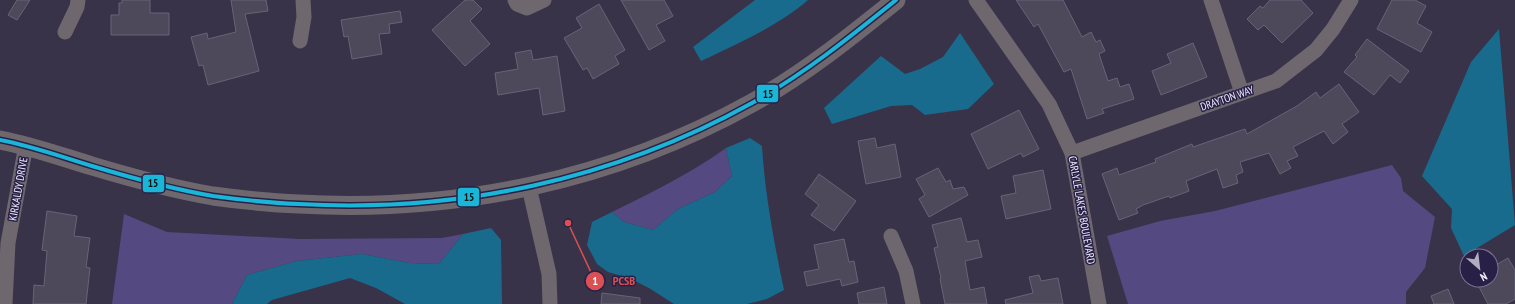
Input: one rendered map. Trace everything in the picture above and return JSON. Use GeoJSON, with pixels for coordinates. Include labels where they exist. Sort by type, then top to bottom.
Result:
{"type":"FeatureCollection","features":[{"type":"Feature","properties":{"kind":"street"},"geometry":{"type":"LineString","coordinates":[[65,32],[77,7],[78,0]]}},
{"type":"Feature","properties":{"kind":"street"},"geometry":{"type":"LineString","coordinates":[[300,40],[304,17],[303,0]]}},
{"type":"Feature","properties":{"kind":"street"},"geometry":{"type":"LineString","coordinates":[[516,0],[517,4],[527,8],[541,2]]}},
{"type":"Feature","properties":{"kind":"street"},"geometry":{"type":"LineString","coordinates":[[0,140],[26,145],[165,187],[215,196],[272,203],[345,206],[402,205],[475,197],[556,181],[617,163],[667,144],[717,121],[752,103],[804,71],[844,42],[896,0]]}},
{"type":"Feature","properties":{"kind":"street","name":"CARLYLE LAKES BOULEVARD"},"geometry":{"type":"LineString","coordinates":[[976,0],[1049,104],[1072,153],[1099,304]]}},
{"type":"Feature","properties":{"kind":"street"},"geometry":{"type":"LineString","coordinates":[[1211,0],[1242,93]]}},
{"type":"Feature","properties":{"kind":"street","name":"DRAYTON WAY"},"geometry":{"type":"LineString","coordinates":[[1072,153],[1276,81],[1316,50],[1333,29],[1351,0]]}},
{"type":"Feature","properties":{"kind":"street","name":"KIRKALDY DRIVE"},"geometry":{"type":"LineString","coordinates":[[5,304],[8,243],[26,145]]}},
{"type":"Feature","properties":{"kind":"street"},"geometry":{"type":"LineString","coordinates":[[529,187],[549,274],[550,304]]}},
{"type":"Feature","properties":{"kind":"street"},"geometry":{"type":"LineString","coordinates":[[891,236],[906,271],[913,304]]}},
{"type":"Feature","properties":{"kind":"shaded area"},"geometry":{"type":"Polygon","coordinates":[[[726,148],[732,176],[715,192],[678,209],[653,230],[624,222],[612,212],[685,174],[726,148]]]}},
{"type":"Feature","properties":{"kind":"shaded area"},"geometry":{"type":"Polygon","coordinates":[[[1392,165],[1401,178],[1403,191],[1435,217],[1425,268],[1406,292],[1406,304],[1128,304],[1107,236],[1160,221],[1215,211],[1392,165]]]}},
{"type":"Feature","properties":{"kind":"shaded area"},"geometry":{"type":"Polygon","coordinates":[[[124,214],[167,232],[300,239],[442,238],[463,234],[439,264],[409,263],[362,254],[297,261],[247,275],[232,304],[112,304],[124,214]]]}},
{"type":"Feature","properties":{"kind":"water"},"geometry":{"type":"Polygon","coordinates":[[[755,0],[808,0],[771,26],[701,61],[693,47],[755,0]]]}},
{"type":"Feature","properties":{"kind":"water"},"geometry":{"type":"Polygon","coordinates":[[[1499,29],[1515,225],[1477,248],[1460,248],[1451,228],[1452,209],[1422,176],[1471,62],[1499,29]]]}},
{"type":"Feature","properties":{"kind":"water"},"geometry":{"type":"Polygon","coordinates":[[[960,33],[994,84],[968,109],[925,115],[912,105],[891,106],[832,124],[824,108],[881,56],[905,74],[920,69],[943,57],[960,33]]]}},
{"type":"Feature","properties":{"kind":"water"},"geometry":{"type":"Polygon","coordinates":[[[750,138],[762,146],[770,218],[784,290],[767,299],[747,304],[674,304],[649,288],[629,278],[608,272],[597,264],[587,245],[592,222],[612,212],[624,222],[653,230],[678,209],[715,192],[732,176],[726,148],[750,138]]]}},
{"type":"Feature","properties":{"kind":"water"},"geometry":{"type":"Polygon","coordinates":[[[491,228],[501,240],[502,304],[405,304],[376,288],[350,278],[272,300],[267,304],[232,304],[247,275],[297,261],[362,254],[409,263],[439,264],[463,234],[491,228]]]}},
{"type":"Feature","properties":{"kind":"building"},"geometry":{"type":"Polygon","coordinates":[[[17,0],[30,0],[17,20],[8,15],[17,0]]]}},
{"type":"Feature","properties":{"kind":"building"},"geometry":{"type":"Polygon","coordinates":[[[122,0],[150,0],[150,13],[169,13],[169,35],[111,35],[111,15],[119,15],[119,3],[122,3],[122,0]]]}},
{"type":"Feature","properties":{"kind":"building"},"geometry":{"type":"Polygon","coordinates":[[[231,0],[266,0],[268,11],[245,14],[259,71],[208,85],[203,65],[199,66],[191,37],[207,33],[208,39],[236,32],[231,0]]]}},
{"type":"Feature","properties":{"kind":"building"},"geometry":{"type":"Polygon","coordinates":[[[465,0],[473,0],[482,9],[470,21],[490,44],[465,66],[432,30],[465,0]]]}},
{"type":"Feature","properties":{"kind":"building"},"geometry":{"type":"Polygon","coordinates":[[[621,0],[664,0],[673,16],[656,25],[665,41],[649,50],[621,0]]]}},
{"type":"Feature","properties":{"kind":"building"},"geometry":{"type":"Polygon","coordinates":[[[1016,0],[1063,0],[1082,37],[1091,32],[1096,42],[1100,40],[1105,51],[1099,54],[1108,81],[1117,78],[1120,87],[1129,84],[1134,99],[1102,109],[1104,113],[1087,119],[1071,69],[1064,72],[1038,24],[1034,27],[1016,0]]]}},
{"type":"Feature","properties":{"kind":"building"},"geometry":{"type":"Polygon","coordinates":[[[1270,0],[1301,0],[1313,13],[1282,43],[1264,25],[1258,30],[1247,19],[1260,6],[1263,8],[1270,0]]]}},
{"type":"Feature","properties":{"kind":"building"},"geometry":{"type":"Polygon","coordinates":[[[1392,0],[1415,0],[1426,6],[1417,23],[1432,32],[1421,52],[1377,29],[1392,0]]]}},
{"type":"Feature","properties":{"kind":"building"},"geometry":{"type":"Polygon","coordinates":[[[599,4],[625,50],[615,56],[619,64],[593,79],[587,68],[583,70],[564,38],[582,28],[576,18],[599,4]]]}},
{"type":"Feature","properties":{"kind":"building"},"geometry":{"type":"Polygon","coordinates":[[[400,11],[402,22],[389,24],[390,33],[379,34],[382,54],[352,59],[348,36],[344,37],[341,20],[400,11]]]}},
{"type":"Feature","properties":{"kind":"building"},"geometry":{"type":"Polygon","coordinates":[[[1367,39],[1409,71],[1400,83],[1390,75],[1374,95],[1344,72],[1357,57],[1355,55],[1367,39]]]}},
{"type":"Feature","properties":{"kind":"building"},"geometry":{"type":"Polygon","coordinates":[[[1193,43],[1207,77],[1161,95],[1152,71],[1171,63],[1167,54],[1193,43]]]}},
{"type":"Feature","properties":{"kind":"building"},"geometry":{"type":"Polygon","coordinates":[[[531,50],[533,60],[557,56],[565,111],[543,115],[539,88],[498,95],[495,73],[518,69],[515,53],[531,50]]]}},
{"type":"Feature","properties":{"kind":"building"},"geometry":{"type":"Polygon","coordinates":[[[1339,84],[1359,112],[1342,124],[1348,132],[1333,144],[1324,131],[1293,147],[1298,156],[1287,161],[1291,168],[1280,174],[1269,153],[1240,162],[1243,172],[1236,175],[1238,183],[1223,188],[1217,169],[1186,181],[1189,191],[1143,205],[1136,209],[1138,213],[1119,220],[1102,174],[1117,168],[1119,175],[1156,162],[1155,159],[1192,144],[1193,147],[1245,129],[1247,134],[1297,106],[1316,92],[1320,98],[1339,84]]]}},
{"type":"Feature","properties":{"kind":"building"},"geometry":{"type":"Polygon","coordinates":[[[1019,110],[1039,149],[1023,157],[1021,153],[988,169],[971,134],[1019,110]]]}},
{"type":"Feature","properties":{"kind":"building"},"geometry":{"type":"Polygon","coordinates":[[[875,138],[877,148],[895,144],[901,177],[866,184],[858,141],[875,138]]]}},
{"type":"Feature","properties":{"kind":"building"},"geometry":{"type":"Polygon","coordinates":[[[938,168],[946,182],[950,180],[953,189],[964,187],[968,195],[929,217],[919,199],[925,195],[916,179],[938,168]]]}},
{"type":"Feature","properties":{"kind":"building"},"geometry":{"type":"Polygon","coordinates":[[[1043,170],[1051,209],[1006,219],[1001,196],[1016,193],[1013,176],[1043,170]]]}},
{"type":"Feature","properties":{"kind":"building"},"geometry":{"type":"Polygon","coordinates":[[[819,174],[856,201],[834,231],[811,215],[819,205],[805,194],[819,174]]]}},
{"type":"Feature","properties":{"kind":"building"},"geometry":{"type":"Polygon","coordinates":[[[47,211],[77,216],[74,236],[90,238],[86,267],[90,268],[86,304],[33,304],[34,285],[44,286],[47,251],[42,250],[47,211]]]}},
{"type":"Feature","properties":{"kind":"building"},"geometry":{"type":"Polygon","coordinates":[[[961,218],[967,242],[978,240],[982,257],[965,261],[970,290],[984,287],[987,304],[945,304],[934,248],[938,247],[932,225],[961,218]]]}},
{"type":"Feature","properties":{"kind":"building"},"geometry":{"type":"Polygon","coordinates":[[[844,239],[849,262],[854,261],[858,282],[842,286],[840,279],[807,286],[804,272],[819,269],[814,245],[844,239]]]}},
{"type":"Feature","properties":{"kind":"building"},"geometry":{"type":"Polygon","coordinates":[[[1508,258],[1515,270],[1515,299],[1506,304],[1488,304],[1480,288],[1499,288],[1499,263],[1508,258]]]}},
{"type":"Feature","properties":{"kind":"building"},"geometry":{"type":"Polygon","coordinates":[[[1039,275],[1041,281],[1058,278],[1063,304],[1006,304],[1005,300],[1033,293],[1029,277],[1039,275]]]}},
{"type":"Feature","properties":{"kind":"building"},"geometry":{"type":"Polygon","coordinates":[[[884,287],[887,304],[859,304],[857,293],[884,287]]]}},
{"type":"Feature","properties":{"kind":"building"},"geometry":{"type":"Polygon","coordinates":[[[1448,289],[1454,304],[1434,304],[1431,296],[1448,289]]]}},
{"type":"Feature","properties":{"kind":"building"},"geometry":{"type":"Polygon","coordinates":[[[602,293],[640,298],[640,304],[601,304],[602,293]]]}},
{"type":"Feature","properties":{"kind":"transit line","name":"15"},"geometry":{"type":"LineString","coordinates":[[0,140],[35,148],[152,183],[213,196],[235,199],[288,204],[358,205],[417,203],[475,196],[533,186],[589,171],[645,153],[699,130],[752,103],[790,80],[844,41],[896,0]]}},
{"type":"Feature","properties":{"kind":"place","name":"PCSB"},"geometry":{"type":"Point","coordinates":[568,223]}}]}
